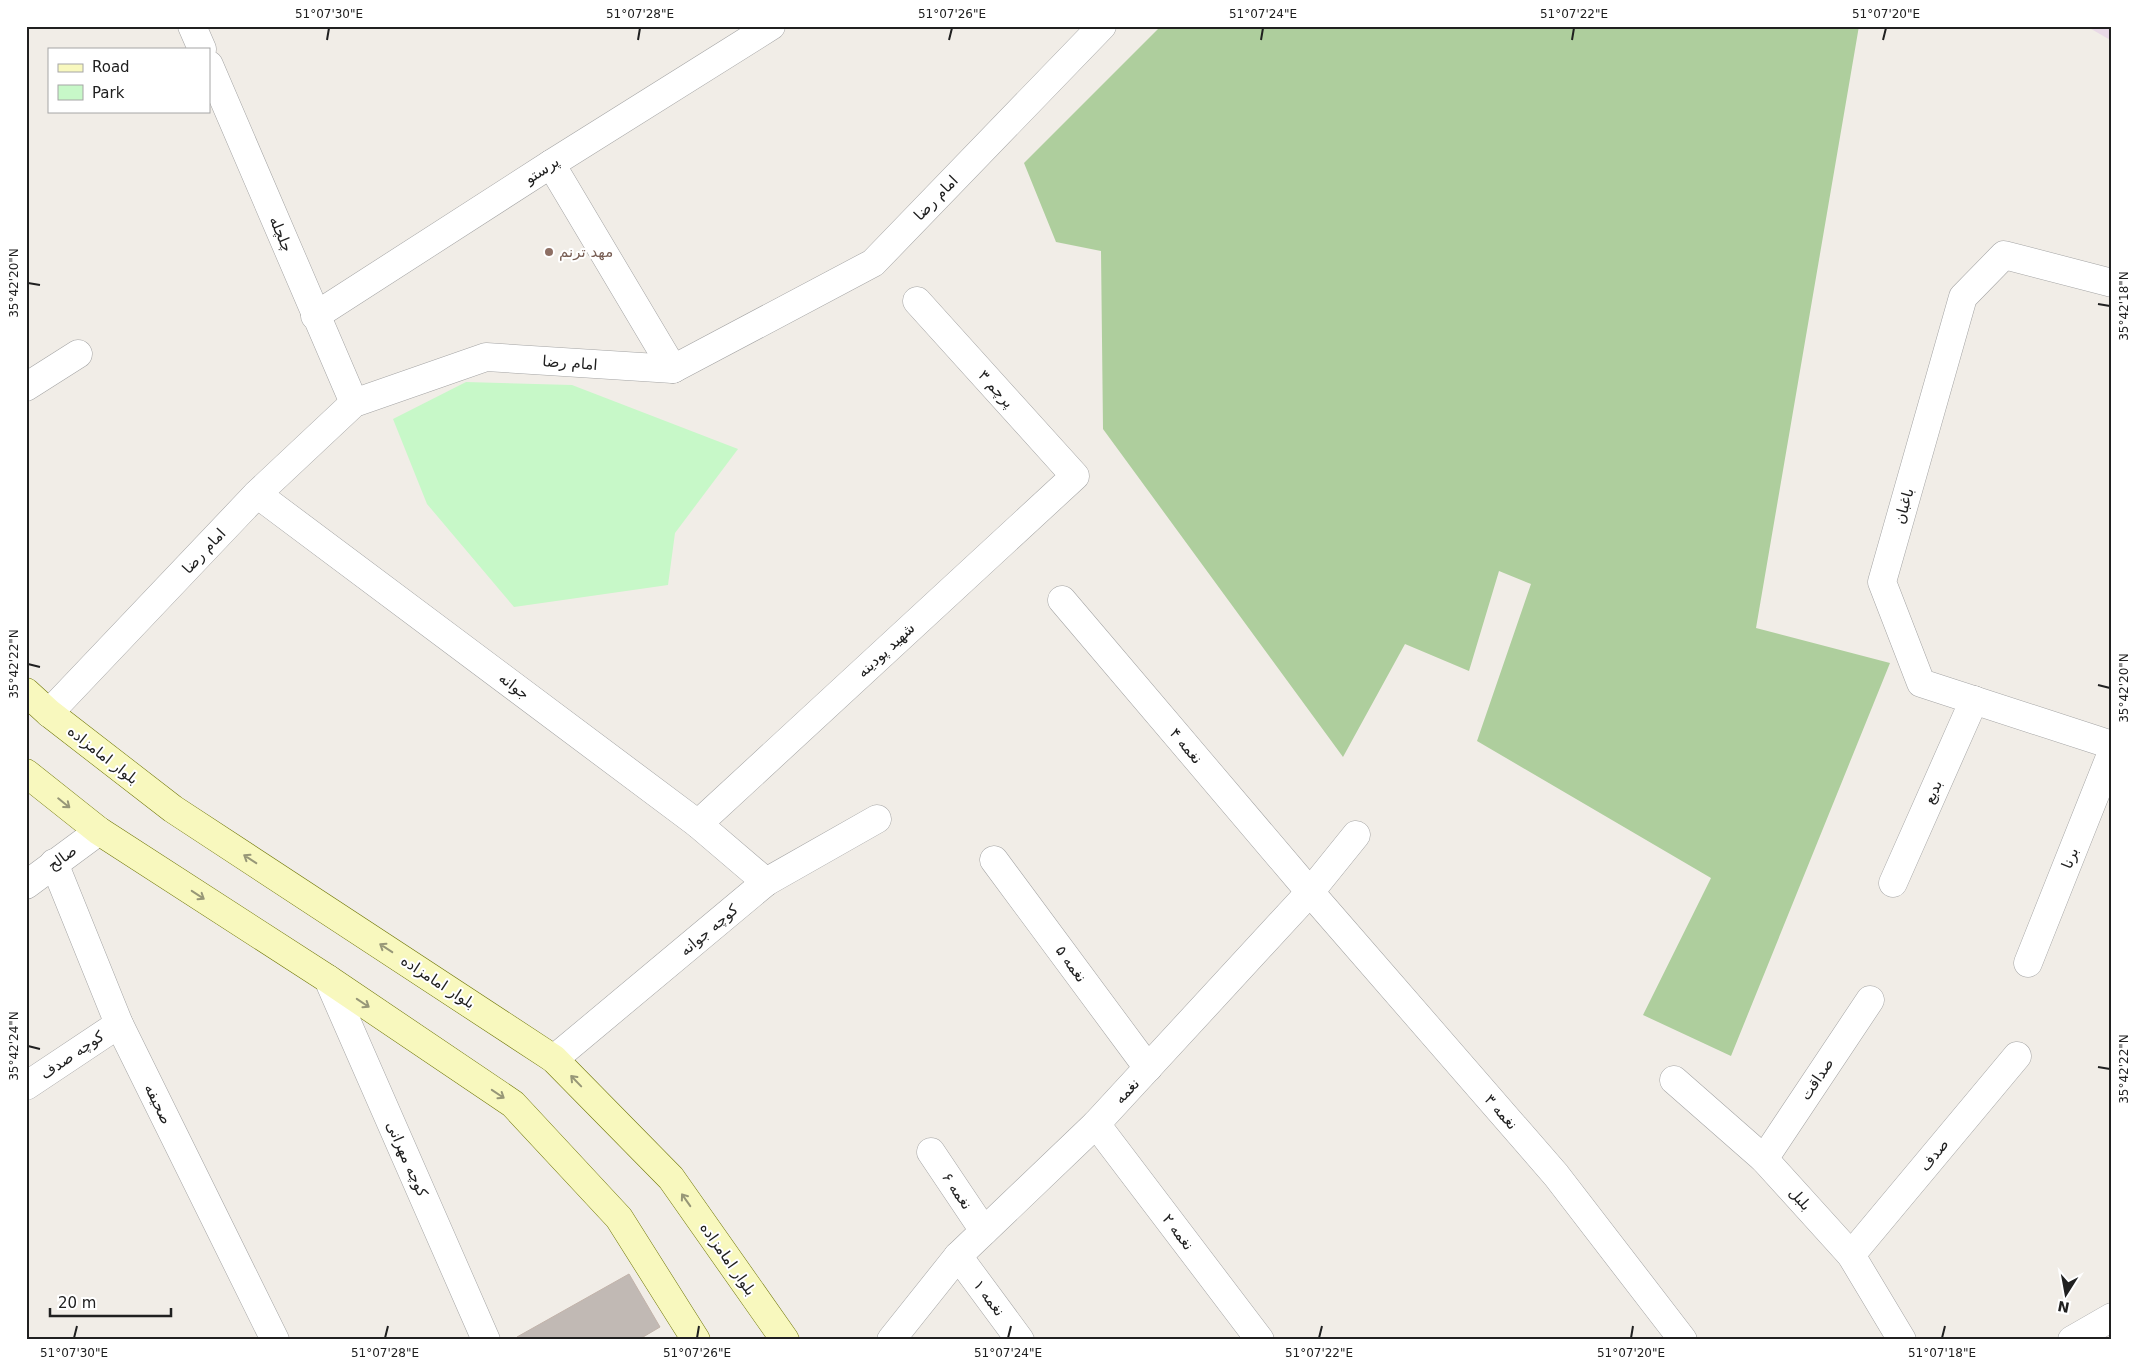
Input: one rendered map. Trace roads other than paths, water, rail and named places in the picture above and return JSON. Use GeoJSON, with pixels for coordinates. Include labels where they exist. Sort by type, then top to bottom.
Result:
{"type":"FeatureCollection","features":[{"type":"Feature","properties":{"kind":"main road","name":"بلوار امامزاده"},"geometry":{"type":"LineString","coordinates":[[26,692],[49,713],[173,809],[554,1059],[671,1178],[785,1340]]}},
{"type":"Feature","properties":{"kind":"main road"},"geometry":{"type":"LineString","coordinates":[[26,773],[99,832],[328,979],[513,1104],[619,1218],[696,1340]]}},
{"type":"Feature","properties":{"kind":"street"},"geometry":{"type":"LineString","coordinates":[[192,26],[202,48]]}},
{"type":"Feature","properties":{"kind":"street","name":"پرستو"},"geometry":{"type":"LineString","coordinates":[[316,316],[551,164],[771,26]]}},
{"type":"Feature","properties":{"kind":"street","name":"امام رضا"},"geometry":{"type":"LineString","coordinates":[[49,713],[257,494],[354,403],[486,357],[673,369],[873,262],[1102,26]]}},
{"type":"Feature","properties":{"kind":"street","name":"چلچله"},"geometry":{"type":"LineString","coordinates":[[210,67],[354,403]]}},
{"type":"Feature","properties":{"kind":"street"},"geometry":{"type":"LineString","coordinates":[[551,164],[673,369]]}},
{"type":"Feature","properties":{"kind":"street","name":"باغبان"},"geometry":{"type":"LineString","coordinates":[[2112,283],[2004,255],[1964,297],[1882,582],[1921,683],[2112,745]]}},
{"type":"Feature","properties":{"kind":"street","name":"پرچم ۳"},"geometry":{"type":"LineString","coordinates":[[917,302],[1074,476]]}},
{"type":"Feature","properties":{"kind":"street"},"geometry":{"type":"LineString","coordinates":[[26,387],[78,354]]}},
{"type":"Feature","properties":{"kind":"street","name":"شهید پودینه"},"geometry":{"type":"LineString","coordinates":[[698,824],[1074,476]]}},
{"type":"Feature","properties":{"kind":"street","name":"جوانه"},"geometry":{"type":"LineString","coordinates":[[257,494],[698,824],[766,882]]}},
{"type":"Feature","properties":{"kind":"street","name":"نغمه ۴"},"geometry":{"type":"LineString","coordinates":[[1062,600],[1310,892]]}},
{"type":"Feature","properties":{"kind":"street","name":"بدیع"},"geometry":{"type":"LineString","coordinates":[[1893,883],[1974,700]]}},
{"type":"Feature","properties":{"kind":"street","name":"برنا"},"geometry":{"type":"LineString","coordinates":[[2028,963],[2112,752]]}},
{"type":"Feature","properties":{"kind":"street","name":"کوچه جوانه"},"geometry":{"type":"LineString","coordinates":[[554,1059],[766,882],[877,819]]}},
{"type":"Feature","properties":{"kind":"street","name":"صالح"},"geometry":{"type":"LineString","coordinates":[[26,885],[99,832]]}},
{"type":"Feature","properties":{"kind":"street","name":"نغمه"},"geometry":{"type":"LineString","coordinates":[[890,1340],[958,1256],[1096,1124],[1310,892],[1356,835]]}},
{"type":"Feature","properties":{"kind":"street","name":"نغمه ۵"},"geometry":{"type":"LineString","coordinates":[[994,860],[1148,1068]]}},
{"type":"Feature","properties":{"kind":"street","name":"صحیفه"},"geometry":{"type":"LineString","coordinates":[[54,863],[119,1024],[275,1340]]}},
{"type":"Feature","properties":{"kind":"street","name":"نغمه ۳"},"geometry":{"type":"LineString","coordinates":[[1310,892],[1556,1175],[1683,1340]]}},
{"type":"Feature","properties":{"kind":"street","name":"کوچه مهرانی"},"geometry":{"type":"LineString","coordinates":[[328,979],[486,1340]]}},
{"type":"Feature","properties":{"kind":"street","name":"صداقت"},"geometry":{"type":"LineString","coordinates":[[1764,1159],[1870,1000]]}},
{"type":"Feature","properties":{"kind":"street","name":"کوچه صدف"},"geometry":{"type":"LineString","coordinates":[[26,1086],[119,1024]]}},
{"type":"Feature","properties":{"kind":"street","name":"صدف"},"geometry":{"type":"LineString","coordinates":[[1851,1255],[2016,1056]]}},
{"type":"Feature","properties":{"kind":"street","name":"بلبل"},"geometry":{"type":"LineString","coordinates":[[1674,1080],[1764,1159],[1851,1255],[1902,1340]]}},
{"type":"Feature","properties":{"kind":"street","name":"نغمه ۲"},"geometry":{"type":"LineString","coordinates":[[1096,1124],[1260,1340]]}},
{"type":"Feature","properties":{"kind":"street","name":"نغمه ۶"},"geometry":{"type":"LineString","coordinates":[[931,1152],[984,1231]]}},
{"type":"Feature","properties":{"kind":"street","name":"نغمه ۱"},"geometry":{"type":"LineString","coordinates":[[958,1256],[1020,1340]]}},
{"type":"Feature","properties":{"kind":"street"},"geometry":{"type":"LineString","coordinates":[[2072,1340],[2112,1317]]}},
{"type":"Feature","properties":{"kind":"place","name":"مهد ترنم"},"geometry":{"type":"Point","coordinates":[549,252]}}]}
